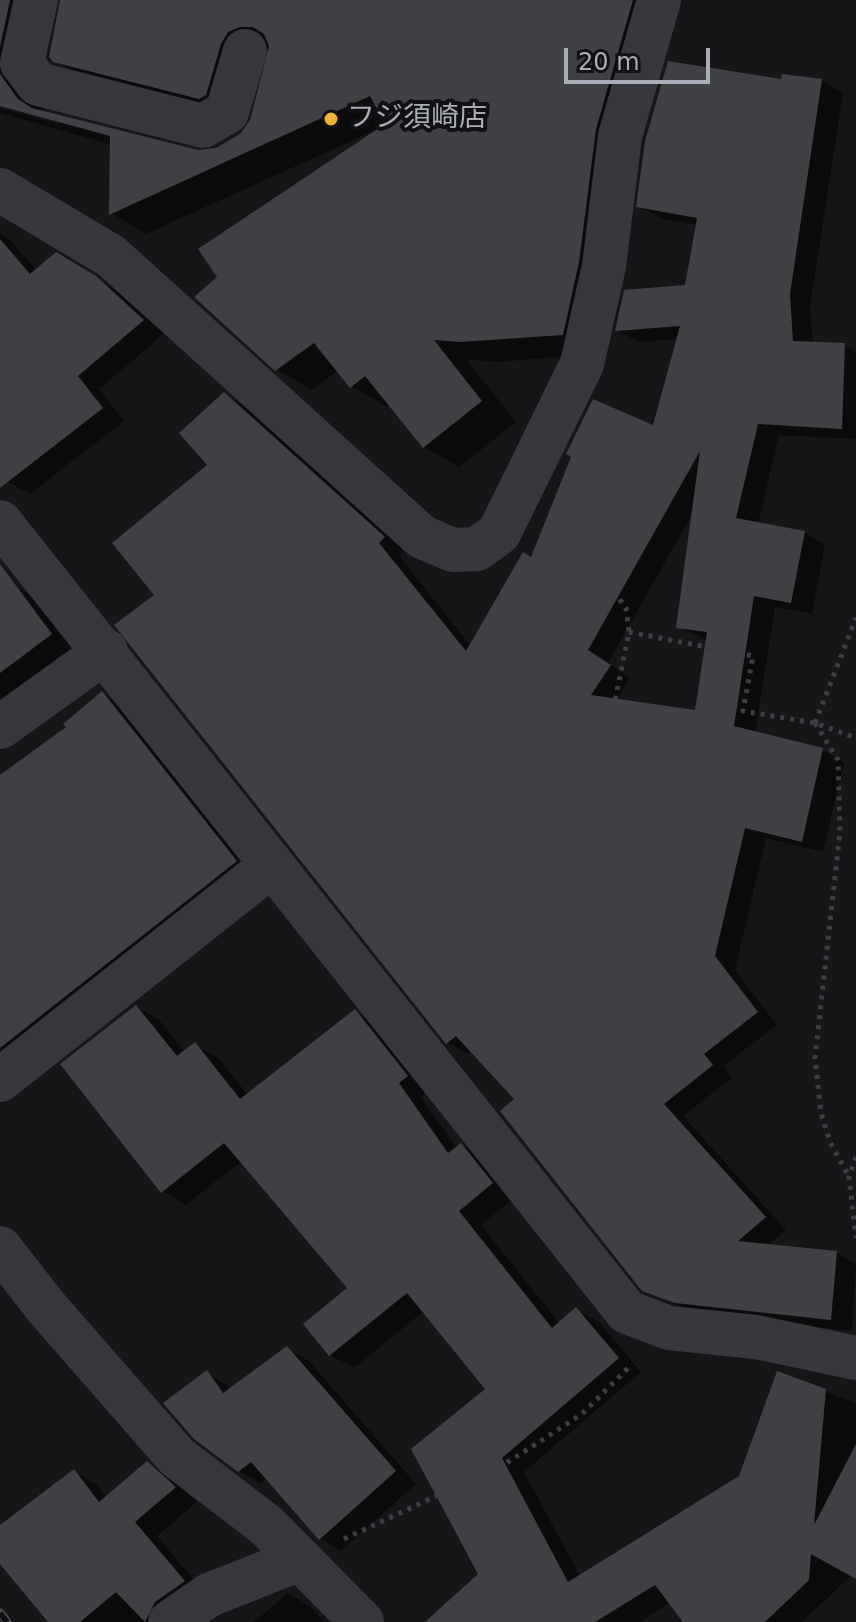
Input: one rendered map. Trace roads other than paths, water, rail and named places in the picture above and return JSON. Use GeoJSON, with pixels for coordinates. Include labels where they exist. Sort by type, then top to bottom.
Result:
{"type":"FeatureCollection","features":[{"type":"Feature","properties":{"kind":"street"},"geometry":{"type":"LineString","coordinates":[[36,0],[22,63],[38,84],[203,126],[227,112],[245,51]]}},
{"type":"Feature","properties":{"kind":"street"},"geometry":{"type":"LineString","coordinates":[[0,190],[111,256],[422,537],[453,550],[477,549],[499,533],[582,364],[604,266],[620,136],[659,0]]}},
{"type":"Feature","properties":{"kind":"street"},"geometry":{"type":"LineString","coordinates":[[0,523],[106,651],[627,1312],[669,1328],[756,1337],[856,1358]]}},
{"type":"Feature","properties":{"kind":"street"},"geometry":{"type":"LineString","coordinates":[[0,727],[106,651]]}},
{"type":"Feature","properties":{"kind":"street"},"geometry":{"type":"LineString","coordinates":[[0,1080],[272,865]]}},
{"type":"Feature","properties":{"kind":"street"},"geometry":{"type":"LineString","coordinates":[[0,1248],[46,1307],[177,1457],[266,1525],[362,1622]]}},
{"type":"Feature","properties":{"kind":"street"},"geometry":{"type":"LineString","coordinates":[[170,1622],[209,1595],[300,1559]]}},
{"type":"Feature","properties":{"kind":"railway"},"geometry":{"type":"LineString","coordinates":[[0,1613],[7,1622]]}},
{"type":"Feature","properties":{"kind":"place","name":"フジ須崎店"},"geometry":{"type":"Point","coordinates":[331,119]}}]}
